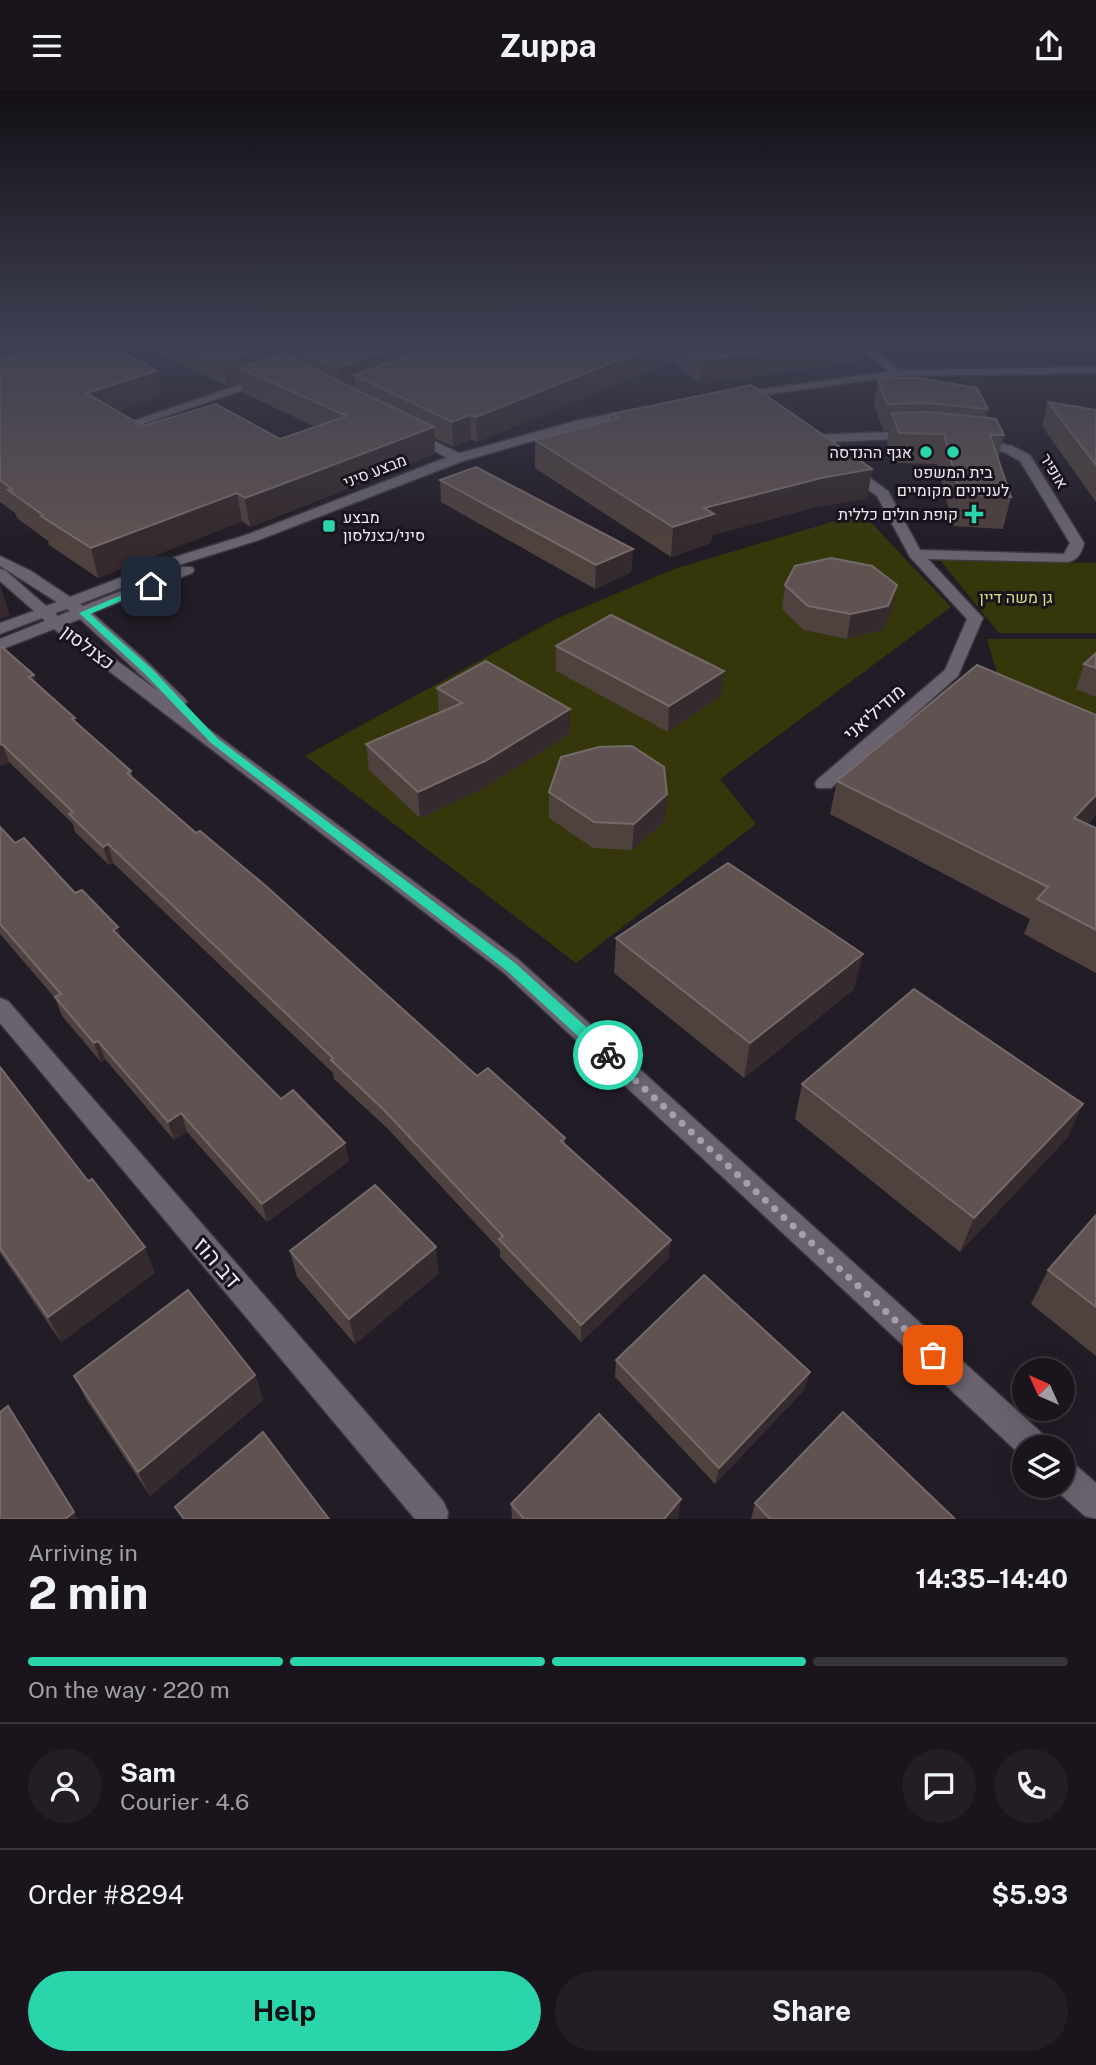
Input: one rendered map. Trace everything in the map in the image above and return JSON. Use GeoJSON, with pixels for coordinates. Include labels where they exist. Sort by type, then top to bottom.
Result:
{"type":"FeatureCollection","features":[{"type":"Feature","properties":{"kind":"street"},"geometry":{"type":"LineString","coordinates":[[118,428],[180,408]]}},
{"type":"Feature","properties":{"kind":"street","name":"מבצע סיני"},"geometry":{"type":"LineString","coordinates":[[0,629],[177,561],[251,538],[458,458],[583,423],[649,411]]}},
{"type":"Feature","properties":{"kind":"street"},"geometry":{"type":"LineString","coordinates":[[400,428],[458,458]]}},
{"type":"Feature","properties":{"kind":"street"},"geometry":{"type":"LineString","coordinates":[[915,554],[883,494],[805,436],[924,435]]}},
{"type":"Feature","properties":{"kind":"street","name":"אופיר"},"geometry":{"type":"LineString","coordinates":[[915,554],[1068,558],[1075,551],[1077,543],[1025,458],[991,444],[960,440]]}},
{"type":"Feature","properties":{"kind":"street","name":"מבצע סיני"},"geometry":{"type":"LineString","coordinates":[[0,645],[174,576],[251,538]]}},
{"type":"Feature","properties":{"kind":"street","name":"מודיליאני"},"geometry":{"type":"LineString","coordinates":[[824,784],[958,675],[975,618],[915,554]]}},
{"type":"Feature","properties":{"kind":"street","name":"כצנלסון"},"geometry":{"type":"LineString","coordinates":[[0,560],[44,584],[84,613],[149,671],[214,741]]}},
{"type":"Feature","properties":{"kind":"street","name":"כצנלסון"},"geometry":{"type":"LineString","coordinates":[[0,573],[58,624],[511,966],[1021,1435]]}},
{"type":"Feature","properties":{"kind":"street","name":"דב הוז"},"geometry":{"type":"LineString","coordinates":[[0,1007],[423,1501],[432,1512],[431,1519]]}},
{"type":"Feature","properties":{"kind":"street"},"geometry":{"type":"LineString","coordinates":[[1075,1486],[1096,1505]]}},
{"type":"Feature","properties":{"kind":"green space"},"geometry":{"type":"Polygon","coordinates":[[[862,513],[951,607],[720,779],[756,824],[576,963],[305,756],[554,620],[674,569],[862,513]]]}},
{"type":"Feature","properties":{"kind":"green space","name":"גן משה דיין"},"geometry":{"type":"Polygon","coordinates":[[[939,559],[1096,563],[1096,633],[999,633],[939,559]]]}},
{"type":"Feature","properties":{"kind":"green space"},"geometry":{"type":"Polygon","coordinates":[[[987,639],[1096,639],[1096,718],[998,677],[987,639]]]}},
{"type":"Feature","properties":{"kind":"building"},"geometry":{"type":"Polygon","coordinates":[[[0,408],[111,408],[143,426],[204,408],[223,408],[280,439],[347,416],[328,408],[394,408],[434,427],[245,498],[237,493],[91,548],[41,516],[43,515],[8,490],[12,489],[0,480],[0,408]]]}},
{"type":"Feature","properties":{"kind":"building"},"geometry":{"type":"Polygon","coordinates":[[[422,408],[499,408],[476,417],[470,415],[452,422],[422,408]]]}},
{"type":"Feature","properties":{"kind":"building"},"geometry":{"type":"Polygon","coordinates":[[[642,408],[784,408],[872,469],[821,478],[704,508],[714,514],[673,527],[535,440],[618,418],[612,414],[642,408]]]}},
{"type":"Feature","properties":{"kind":"building"},"geometry":{"type":"Polygon","coordinates":[[[1052,408],[1096,410],[1096,465],[1052,408]]]}},
{"type":"Feature","properties":{"kind":"building"},"geometry":{"type":"Polygon","coordinates":[[[927,412],[996,419],[1004,435],[990,435],[1011,497],[960,494],[944,434],[899,433],[892,413],[927,412]]]}},
{"type":"Feature","properties":{"kind":"building"},"geometry":{"type":"Polygon","coordinates":[[[476,467],[633,549],[596,565],[440,480],[476,467]]]}},
{"type":"Feature","properties":{"kind":"building"},"geometry":{"type":"Polygon","coordinates":[[[831,558],[872,566],[897,585],[888,606],[851,614],[808,606],[785,585],[795,566],[831,558]]]}},
{"type":"Feature","properties":{"kind":"building"},"geometry":{"type":"Polygon","coordinates":[[[611,615],[724,671],[669,706],[556,646],[611,615]]]}},
{"type":"Feature","properties":{"kind":"building"},"geometry":{"type":"Polygon","coordinates":[[[2,647],[34,675],[29,677],[75,718],[72,719],[131,771],[127,773],[196,833],[200,831],[267,887],[477,1076],[488,1068],[565,1138],[561,1141],[671,1240],[581,1325],[499,1239],[503,1236],[384,1110],[331,1060],[333,1058],[108,844],[103,847],[69,814],[73,812],[0,745],[2,647]]]}},
{"type":"Feature","properties":{"kind":"building"},"geometry":{"type":"Polygon","coordinates":[[[1096,653],[1096,668],[1084,664],[1096,653]]]}},
{"type":"Feature","properties":{"kind":"building"},"geometry":{"type":"Polygon","coordinates":[[[486,661],[570,709],[485,761],[418,792],[366,744],[462,703],[437,688],[486,661]]]}},
{"type":"Feature","properties":{"kind":"building"},"geometry":{"type":"Polygon","coordinates":[[[977,665],[1096,715],[1096,795],[1074,818],[1096,828],[1096,930],[1037,899],[1048,887],[837,781],[977,665]]]}},
{"type":"Feature","properties":{"kind":"building"},"geometry":{"type":"Polygon","coordinates":[[[632,746],[664,767],[667,794],[634,824],[594,822],[549,792],[561,757],[599,747],[632,746]]]}},
{"type":"Feature","properties":{"kind":"building"},"geometry":{"type":"Polygon","coordinates":[[[0,827],[15,843],[24,838],[75,893],[82,890],[118,927],[113,930],[281,1099],[293,1090],[345,1143],[262,1204],[181,1113],[168,1122],[98,1041],[94,1043],[55,997],[61,994],[0,924],[0,827]]]}},
{"type":"Feature","properties":{"kind":"building"},"geometry":{"type":"Polygon","coordinates":[[[728,863],[863,954],[750,1043],[616,938],[728,863]]]}},
{"type":"Feature","properties":{"kind":"building"},"geometry":{"type":"Polygon","coordinates":[[[914,989],[1083,1104],[974,1218],[802,1084],[914,989]]]}},
{"type":"Feature","properties":{"kind":"building"},"geometry":{"type":"Polygon","coordinates":[[[0,1067],[88,1181],[92,1179],[145,1247],[48,1317],[0,1248],[0,1067]]]}},
{"type":"Feature","properties":{"kind":"building"},"geometry":{"type":"Polygon","coordinates":[[[375,1185],[436,1247],[349,1319],[290,1251],[375,1185]]]}},
{"type":"Feature","properties":{"kind":"building"},"geometry":{"type":"Polygon","coordinates":[[[1096,1215],[1096,1307],[1048,1270],[1096,1215]]]}},
{"type":"Feature","properties":{"kind":"building"},"geometry":{"type":"Polygon","coordinates":[[[704,1275],[810,1372],[719,1468],[616,1360],[704,1275]]]}},
{"type":"Feature","properties":{"kind":"building"},"geometry":{"type":"Polygon","coordinates":[[[188,1290],[255,1375],[138,1472],[74,1376],[188,1290]]]}},
{"type":"Feature","properties":{"kind":"building"},"geometry":{"type":"Polygon","coordinates":[[[8,1406],[74,1512],[65,1519],[0,1519],[0,1412],[8,1406]]]}},
{"type":"Feature","properties":{"kind":"building"},"geometry":{"type":"Polygon","coordinates":[[[843,1412],[955,1519],[770,1519],[755,1503],[843,1412]]]}},
{"type":"Feature","properties":{"kind":"building"},"geometry":{"type":"Polygon","coordinates":[[[599,1414],[681,1499],[664,1519],[524,1519],[511,1504],[599,1414]]]}},
{"type":"Feature","properties":{"kind":"building"},"geometry":{"type":"Polygon","coordinates":[[[263,1432],[329,1519],[184,1519],[175,1507],[263,1432]]]}},
{"type":"Feature","properties":{"kind":"way so far"},"geometry":{"type":"LineString","coordinates":[[608,1055],[933,1355]]}},
{"type":"Feature","properties":{"kind":"place","name":"אגף ההנדסה"},"geometry":{"type":"Point","coordinates":[926,452]}},
{"type":"Feature","properties":{"kind":"place","name":"בית המשפט לעניינים מקומיים"},"geometry":{"type":"Point","coordinates":[953,452]}},
{"type":"Feature","properties":{"kind":"place","name":"קופת חולים כללית"},"geometry":{"type":"Point","coordinates":[974,514]}},
{"type":"Feature","properties":{"kind":"place","name":"מבצע סיני/כצנלסון"},"geometry":{"type":"Point","coordinates":[329,526]}},
{"type":"Feature","properties":{"kind":"route"},"geometry":{"type":"LineString","coordinates":[[151,586],[84,613],[149,671],[214,741],[511,966],[608,1055]]}}]}
